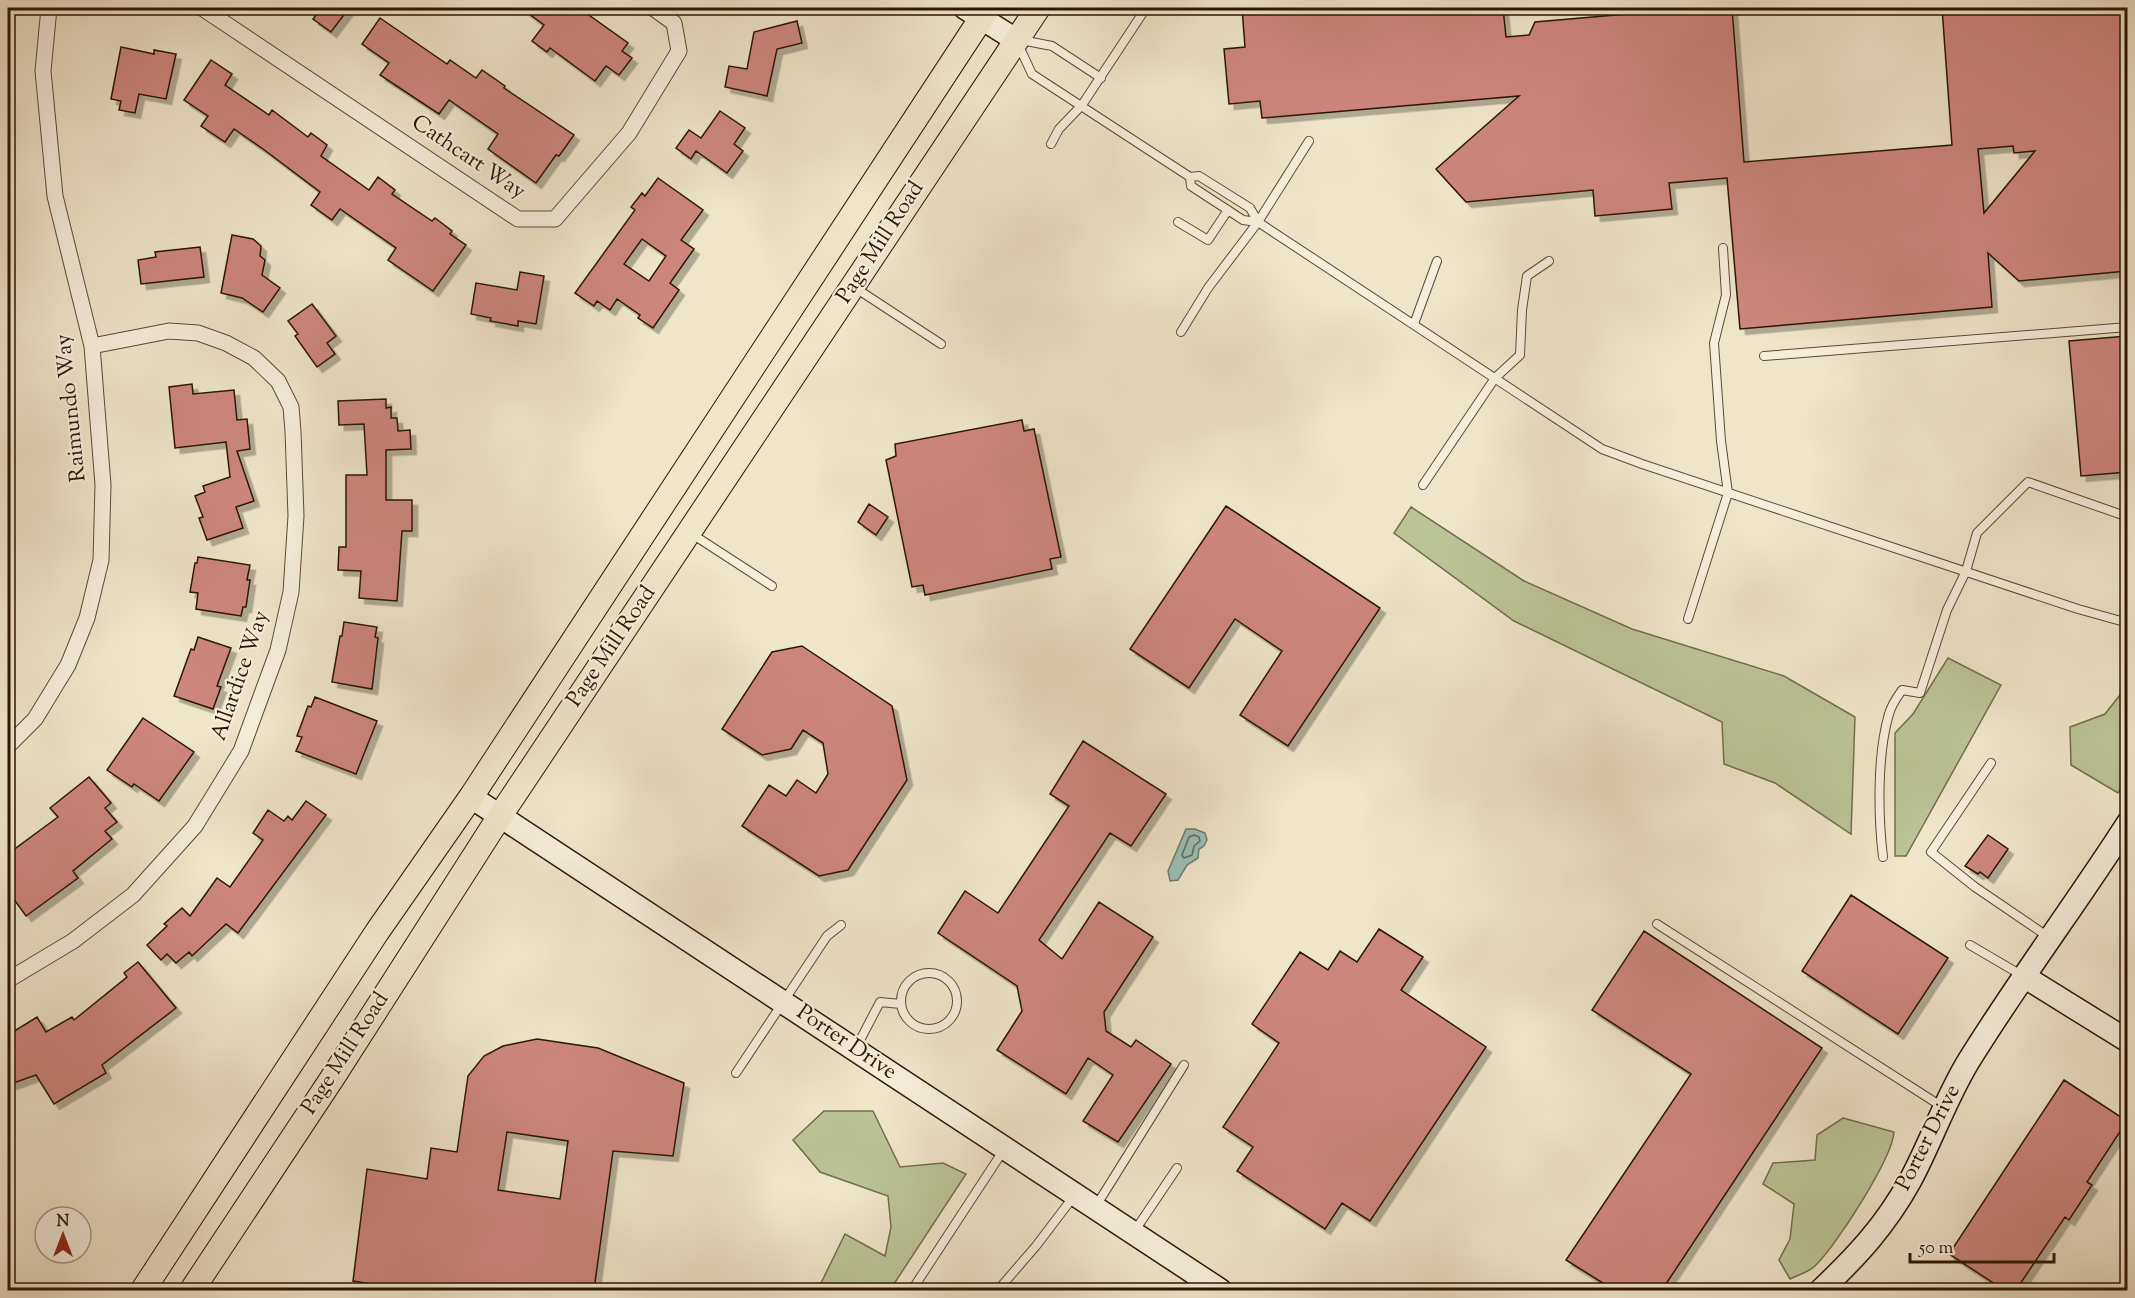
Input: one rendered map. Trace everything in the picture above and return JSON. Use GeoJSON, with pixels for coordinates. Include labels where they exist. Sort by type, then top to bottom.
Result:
{"type":"FeatureCollection","features":[{"type":"Feature","properties":{"kind":"main road","name":"Page Mill Road"},"geometry":{"type":"LineString","coordinates":[[192,1290],[333,1077],[500,816],[1038,8]]}},
{"type":"Feature","properties":{"kind":"main road","name":"Page Mill Road"},"geometry":{"type":"LineString","coordinates":[[143,1290],[376,932],[471,797],[978,11]]}},
{"type":"Feature","properties":{"kind":"street","name":"Raimundo Way"},"geometry":{"type":"LineString","coordinates":[[8,747],[34,719],[68,665],[87,618],[101,560],[103,484],[92,346],[55,191],[43,71],[49,8]]}},
{"type":"Feature","properties":{"kind":"street","name":"Cathcart Way"},"geometry":{"type":"LineString","coordinates":[[202,8],[518,219],[555,219],[629,133],[679,51],[674,23],[653,8]]}},
{"type":"Feature","properties":{"kind":"street"},"geometry":{"type":"LineString","coordinates":[[978,11],[1016,40]]}},
{"type":"Feature","properties":{"kind":"street","name":"Allardice Way"},"geometry":{"type":"LineString","coordinates":[[8,980],[73,941],[133,896],[195,826],[241,751],[279,650],[291,592],[296,516],[292,415],[291,407],[278,381],[254,358],[226,343],[198,333],[169,331],[92,346]]}},
{"type":"Feature","properties":{"kind":"street","name":"Porter Drive"},"geometry":{"type":"LineString","coordinates":[[471,797],[1220,1290]]}},
{"type":"Feature","properties":{"kind":"street","name":"Porter Drive"},"geometry":{"type":"LineString","coordinates":[[1821,1290],[1874,1237],[1910,1181],[1943,1108],[1970,1060],[2127,823]]}},
{"type":"Feature","properties":{"kind":"street"},"geometry":{"type":"LineString","coordinates":[[2025,977],[2127,1041]]}},
{"type":"Feature","properties":{"kind":"lane"},"geometry":{"type":"LineString","coordinates":[[1051,144],[1059,129],[1082,105],[1101,78],[1146,8]]}},
{"type":"Feature","properties":{"kind":"lane"},"geometry":{"type":"LineString","coordinates":[[1016,40],[1052,46],[1101,78]]}},
{"type":"Feature","properties":{"kind":"lane"},"geometry":{"type":"LineString","coordinates":[[1016,40],[1032,74],[1190,177],[1199,177],[1250,208],[1258,222]]}},
{"type":"Feature","properties":{"kind":"lane"},"geometry":{"type":"LineString","coordinates":[[1181,332],[1208,288],[1258,222],[1309,141]]}},
{"type":"Feature","properties":{"kind":"lane"},"geometry":{"type":"LineString","coordinates":[[1190,177],[1191,186],[1243,220],[1258,222],[1602,449],[2078,609],[2127,621]]}},
{"type":"Feature","properties":{"kind":"lane"},"geometry":{"type":"LineString","coordinates":[[1178,222],[1208,240],[1228,210]]}},
{"type":"Feature","properties":{"kind":"lane"},"geometry":{"type":"LineString","coordinates":[[1688,619],[1728,493],[1721,441],[1714,343],[1726,295],[1723,249]]}},
{"type":"Feature","properties":{"kind":"lane"},"geometry":{"type":"LineString","coordinates":[[1413,324],[1437,261]]}},
{"type":"Feature","properties":{"kind":"lane"},"geometry":{"type":"LineString","coordinates":[[1423,485],[1495,378],[1520,355],[1522,310],[1527,276],[1549,261]]}},
{"type":"Feature","properties":{"kind":"lane"},"geometry":{"type":"LineString","coordinates":[[853,286],[941,344]]}},
{"type":"Feature","properties":{"kind":"lane"},"geometry":{"type":"LineString","coordinates":[[1764,356],[2127,327]]}},
{"type":"Feature","properties":{"kind":"lane"},"geometry":{"type":"LineString","coordinates":[[1883,857],[1881,769],[1889,713],[1902,690],[1920,693],[1947,610],[1966,570],[1977,533],[2028,482],[2127,517]]}},
{"type":"Feature","properties":{"kind":"lane"},"geometry":{"type":"LineString","coordinates":[[689,532],[772,586]]}},
{"type":"Feature","properties":{"kind":"lane"},"geometry":{"type":"LineString","coordinates":[[1991,763],[1931,852],[1983,893],[2051,939]]}},
{"type":"Feature","properties":{"kind":"lane"},"geometry":{"type":"LineString","coordinates":[[1657,924],[1943,1108]]}},
{"type":"Feature","properties":{"kind":"lane"},"geometry":{"type":"LineString","coordinates":[[736,1074],[827,936],[841,925]]}},
{"type":"Feature","properties":{"kind":"lane"},"geometry":{"type":"LineString","coordinates":[[1970,945],[2025,977]]}},
{"type":"Feature","properties":{"kind":"lane"},"geometry":{"type":"LineString","coordinates":[[926,973],[941,975],[947,979],[955,991],[957,1000],[951,1018],[936,1028],[926,1029],[909,1021],[901,1004],[903,990],[907,983],[919,974],[926,973]]}},
{"type":"Feature","properties":{"kind":"lane"},"geometry":{"type":"LineString","coordinates":[[855,1050],[880,1002],[901,1004]]}},
{"type":"Feature","properties":{"kind":"lane"},"geometry":{"type":"LineString","coordinates":[[1095,1207],[1184,1065]]}},
{"type":"Feature","properties":{"kind":"lane"},"geometry":{"type":"LineString","coordinates":[[912,1290],[1004,1148]]}},
{"type":"Feature","properties":{"kind":"lane"},"geometry":{"type":"LineString","coordinates":[[1134,1233],[1177,1168]]}},
{"type":"Feature","properties":{"kind":"lane"},"geometry":{"type":"LineString","coordinates":[[998,1290],[1036,1246],[1075,1195]]}},
{"type":"Feature","properties":{"kind":"green space"},"geometry":{"type":"Polygon","coordinates":[[[1411,507],[1524,581],[1632,629],[1784,676],[1855,717],[1851,834],[1775,783],[1724,764],[1722,722],[1514,621],[1394,533],[1411,507]]]}},
{"type":"Feature","properties":{"kind":"green space"},"geometry":{"type":"Polygon","coordinates":[[[1948,658],[2001,685],[1906,856],[1895,856],[1895,733],[1913,714],[1948,658]]]}},
{"type":"Feature","properties":{"kind":"green space"},"geometry":{"type":"Polygon","coordinates":[[[2127,686],[2127,778],[2118,793],[2071,765],[2070,727],[2105,714],[2127,686]]]}},
{"type":"Feature","properties":{"kind":"green space"},"geometry":{"type":"Polygon","coordinates":[[[824,1111],[873,1111],[900,1167],[943,1163],[966,1174],[890,1290],[789,1290],[821,1283],[845,1234],[885,1256],[891,1227],[888,1196],[820,1172],[793,1140],[824,1111]]]}},
{"type":"Feature","properties":{"kind":"green space"},"geometry":{"type":"Polygon","coordinates":[[[1843,1118],[1894,1132],[1891,1145],[1862,1202],[1824,1256],[1813,1268],[1790,1279],[1779,1260],[1790,1239],[1794,1204],[1763,1184],[1773,1163],[1815,1160],[1817,1135],[1843,1118]]]}},
{"type":"Feature","properties":{"kind":"water"},"geometry":{"type":"Polygon","coordinates":[[[1186,829],[1195,829],[1205,833],[1207,840],[1199,849],[1198,858],[1187,865],[1178,880],[1170,881],[1168,871],[1186,829]]]}},
{"type":"Feature","properties":{"kind":"building"},"geometry":{"type":"Polygon","coordinates":[[[321,8],[349,8],[331,32],[313,19],[321,8]]]}},
{"type":"Feature","properties":{"kind":"building"},"geometry":{"type":"Polygon","coordinates":[[[521,8],[579,8],[628,43],[622,51],[632,58],[619,75],[606,66],[595,81],[550,48],[547,52],[532,41],[544,25],[521,8]]]}},
{"type":"Feature","properties":{"kind":"building"},"geometry":{"type":"Polygon","coordinates":[[[1242,8],[1503,8],[1506,37],[1529,35],[1535,22],[1673,10],[1673,8],[1732,8],[1744,162],[1952,145],[1942,8],[2127,8],[2127,271],[2019,281],[1988,253],[1992,307],[1740,329],[1727,178],[1669,183],[1672,209],[1595,216],[1593,190],[1466,202],[1436,169],[1519,96],[1262,118],[1260,101],[1229,104],[1224,49],[1245,47],[1242,8]],[[2013,146],[1978,149],[1984,213],[2035,151],[2014,153],[2013,146]]]}},
{"type":"Feature","properties":{"kind":"building"},"geometry":{"type":"Polygon","coordinates":[[[380,18],[447,64],[450,60],[476,78],[482,70],[505,86],[504,88],[574,135],[536,183],[488,149],[498,134],[449,100],[439,114],[380,75],[389,63],[362,44],[380,18]]]}},
{"type":"Feature","properties":{"kind":"building"},"geometry":{"type":"Polygon","coordinates":[[[797,21],[802,43],[777,49],[767,96],[725,87],[729,66],[747,69],[754,32],[797,21]]]}},
{"type":"Feature","properties":{"kind":"building"},"geometry":{"type":"Polygon","coordinates":[[[121,47],[154,54],[154,50],[176,54],[166,99],[139,94],[135,113],[119,110],[121,101],[111,99],[121,47]]]}},
{"type":"Feature","properties":{"kind":"building"},"geometry":{"type":"Polygon","coordinates":[[[211,60],[232,74],[225,85],[269,115],[272,110],[308,137],[311,133],[327,145],[321,156],[369,190],[378,177],[395,190],[392,194],[432,221],[435,218],[452,231],[450,234],[466,245],[433,291],[388,260],[396,248],[340,209],[332,220],[311,205],[320,192],[263,149],[234,129],[225,142],[201,126],[208,116],[184,100],[211,60]]]}},
{"type":"Feature","properties":{"kind":"building"},"geometry":{"type":"Polygon","coordinates":[[[720,111],[745,128],[734,144],[743,151],[727,173],[696,151],[691,159],[676,148],[689,130],[701,138],[720,111]]]}},
{"type":"Feature","properties":{"kind":"building"},"geometry":{"type":"Polygon","coordinates":[[[658,178],[703,210],[681,240],[694,249],[670,283],[679,290],[653,328],[638,318],[640,315],[617,299],[610,310],[597,301],[594,306],[575,293],[635,210],[631,207],[642,193],[645,196],[658,178]],[[642,239],[624,264],[649,281],[666,256],[642,239]]]}},
{"type":"Feature","properties":{"kind":"building"},"geometry":{"type":"Polygon","coordinates":[[[232,235],[253,239],[261,246],[260,256],[265,260],[262,275],[280,288],[263,312],[242,298],[221,293],[232,235]]]}},
{"type":"Feature","properties":{"kind":"building"},"geometry":{"type":"Polygon","coordinates":[[[200,247],[204,277],[141,284],[138,260],[156,257],[155,252],[200,247]]]}},
{"type":"Feature","properties":{"kind":"building"},"geometry":{"type":"Polygon","coordinates":[[[520,272],[544,276],[536,324],[518,321],[518,326],[490,321],[491,318],[471,314],[476,283],[517,290],[520,272]]]}},
{"type":"Feature","properties":{"kind":"building"},"geometry":{"type":"Polygon","coordinates":[[[312,304],[336,336],[327,343],[335,354],[317,367],[295,336],[298,334],[288,321],[312,304]]]}},
{"type":"Feature","properties":{"kind":"building"},"geometry":{"type":"Polygon","coordinates":[[[2127,336],[2127,472],[2081,476],[2069,341],[2127,336]]]}},
{"type":"Feature","properties":{"kind":"building"},"geometry":{"type":"Polygon","coordinates":[[[192,384],[193,394],[234,390],[237,420],[247,419],[250,449],[237,451],[254,501],[236,507],[243,528],[207,540],[199,518],[203,517],[195,496],[205,492],[203,486],[230,477],[226,442],[175,448],[169,387],[192,384]]]}},
{"type":"Feature","properties":{"kind":"building"},"geometry":{"type":"Polygon","coordinates":[[[386,399],[386,408],[391,407],[391,418],[397,418],[398,431],[410,430],[411,449],[386,450],[386,500],[412,500],[412,531],[402,531],[397,601],[359,598],[361,571],[338,570],[339,547],[346,547],[346,475],[367,475],[364,424],[339,425],[338,401],[386,399]]]}},
{"type":"Feature","properties":{"kind":"building"},"geometry":{"type":"Polygon","coordinates":[[[1022,420],[1024,431],[1034,429],[1061,557],[1050,559],[1052,569],[925,595],[923,585],[912,587],[886,460],[896,456],[895,444],[1022,420]]]}},
{"type":"Feature","properties":{"kind":"building"},"geometry":{"type":"Polygon","coordinates":[[[869,504],[888,517],[876,535],[858,522],[869,504]]]}},
{"type":"Feature","properties":{"kind":"building"},"geometry":{"type":"Polygon","coordinates":[[[1226,506],[1380,608],[1288,746],[1240,715],[1282,651],[1235,619],[1189,688],[1130,649],[1226,506]]]}},
{"type":"Feature","properties":{"kind":"building"},"geometry":{"type":"Polygon","coordinates":[[[198,557],[250,565],[246,607],[243,607],[241,616],[196,609],[198,593],[190,592],[198,557]]]}},
{"type":"Feature","properties":{"kind":"building"},"geometry":{"type":"Polygon","coordinates":[[[344,622],[377,627],[375,637],[378,638],[372,689],[332,682],[344,622]]]}},
{"type":"Feature","properties":{"kind":"building"},"geometry":{"type":"Polygon","coordinates":[[[198,637],[231,648],[217,686],[221,687],[213,709],[174,696],[191,649],[194,650],[198,637]]]}},
{"type":"Feature","properties":{"kind":"building"},"geometry":{"type":"Polygon","coordinates":[[[802,646],[892,706],[907,780],[848,870],[819,876],[742,826],[769,785],[786,796],[797,780],[816,793],[828,774],[823,743],[803,730],[791,749],[762,755],[722,729],[772,652],[802,646]]]}},
{"type":"Feature","properties":{"kind":"building"},"geometry":{"type":"Polygon","coordinates":[[[315,697],[377,721],[356,774],[296,751],[302,737],[297,736],[308,706],[311,707],[315,697]]]}},
{"type":"Feature","properties":{"kind":"building"},"geometry":{"type":"Polygon","coordinates":[[[143,718],[194,752],[159,801],[134,784],[132,787],[107,770],[143,718]]]}},
{"type":"Feature","properties":{"kind":"building"},"geometry":{"type":"Polygon","coordinates":[[[1083,741],[1166,794],[1131,846],[1110,833],[1039,940],[1062,959],[1099,902],[1153,937],[1104,1012],[1106,1031],[1131,1047],[1136,1040],[1171,1064],[1118,1142],[1083,1121],[1113,1075],[1088,1058],[1066,1094],[997,1050],[1022,1011],[1017,986],[938,933],[965,891],[998,913],[1069,806],[1050,794],[1083,741]]]}},
{"type":"Feature","properties":{"kind":"building"},"geometry":{"type":"Polygon","coordinates":[[[89,777],[111,803],[105,808],[117,822],[105,831],[112,839],[73,871],[78,878],[26,916],[8,891],[8,854],[58,817],[50,808],[89,777]]]}},
{"type":"Feature","properties":{"kind":"building"},"geometry":{"type":"Polygon","coordinates":[[[306,801],[326,815],[238,933],[226,924],[192,956],[189,952],[176,963],[167,954],[161,960],[147,945],[167,926],[164,924],[182,908],[190,916],[217,878],[230,887],[263,840],[253,833],[268,810],[284,821],[288,816],[292,820],[306,801]]]}},
{"type":"Feature","properties":{"kind":"building"},"geometry":{"type":"Polygon","coordinates":[[[1988,835],[2008,849],[1988,878],[1965,866],[1988,835]]]}},
{"type":"Feature","properties":{"kind":"building"},"geometry":{"type":"Polygon","coordinates":[[[1851,895],[1948,958],[1898,1034],[1802,971],[1851,895]]]}},
{"type":"Feature","properties":{"kind":"building"},"geometry":{"type":"Polygon","coordinates":[[[1379,929],[1423,957],[1401,990],[1486,1047],[1370,1221],[1342,1203],[1325,1229],[1237,1171],[1253,1147],[1223,1127],[1279,1043],[1252,1024],[1300,952],[1328,970],[1340,951],[1357,962],[1379,929]]]}},
{"type":"Feature","properties":{"kind":"building"},"geometry":{"type":"Polygon","coordinates":[[[1644,931],[1822,1048],[1662,1290],[1614,1290],[1566,1260],[1691,1074],[1592,1010],[1644,931]]]}},
{"type":"Feature","properties":{"kind":"building"},"geometry":{"type":"Polygon","coordinates":[[[138,962],[176,1008],[102,1065],[106,1073],[54,1104],[36,1075],[8,1085],[8,1035],[37,1017],[46,1032],[72,1017],[74,1020],[127,977],[124,973],[138,962]]]}},
{"type":"Feature","properties":{"kind":"building"},"geometry":{"type":"Polygon","coordinates":[[[537,1039],[598,1048],[684,1083],[673,1156],[613,1151],[594,1290],[390,1290],[391,1287],[353,1281],[367,1169],[427,1179],[431,1148],[457,1152],[468,1076],[484,1056],[503,1046],[537,1039]],[[507,1132],[498,1190],[560,1199],[568,1141],[507,1132]]]}},
{"type":"Feature","properties":{"kind":"building"},"geometry":{"type":"Polygon","coordinates":[[[2064,1080],[2127,1121],[2087,1182],[2092,1185],[2069,1220],[2065,1217],[2016,1290],[2004,1290],[1949,1254],[2064,1080]]]}}]}
